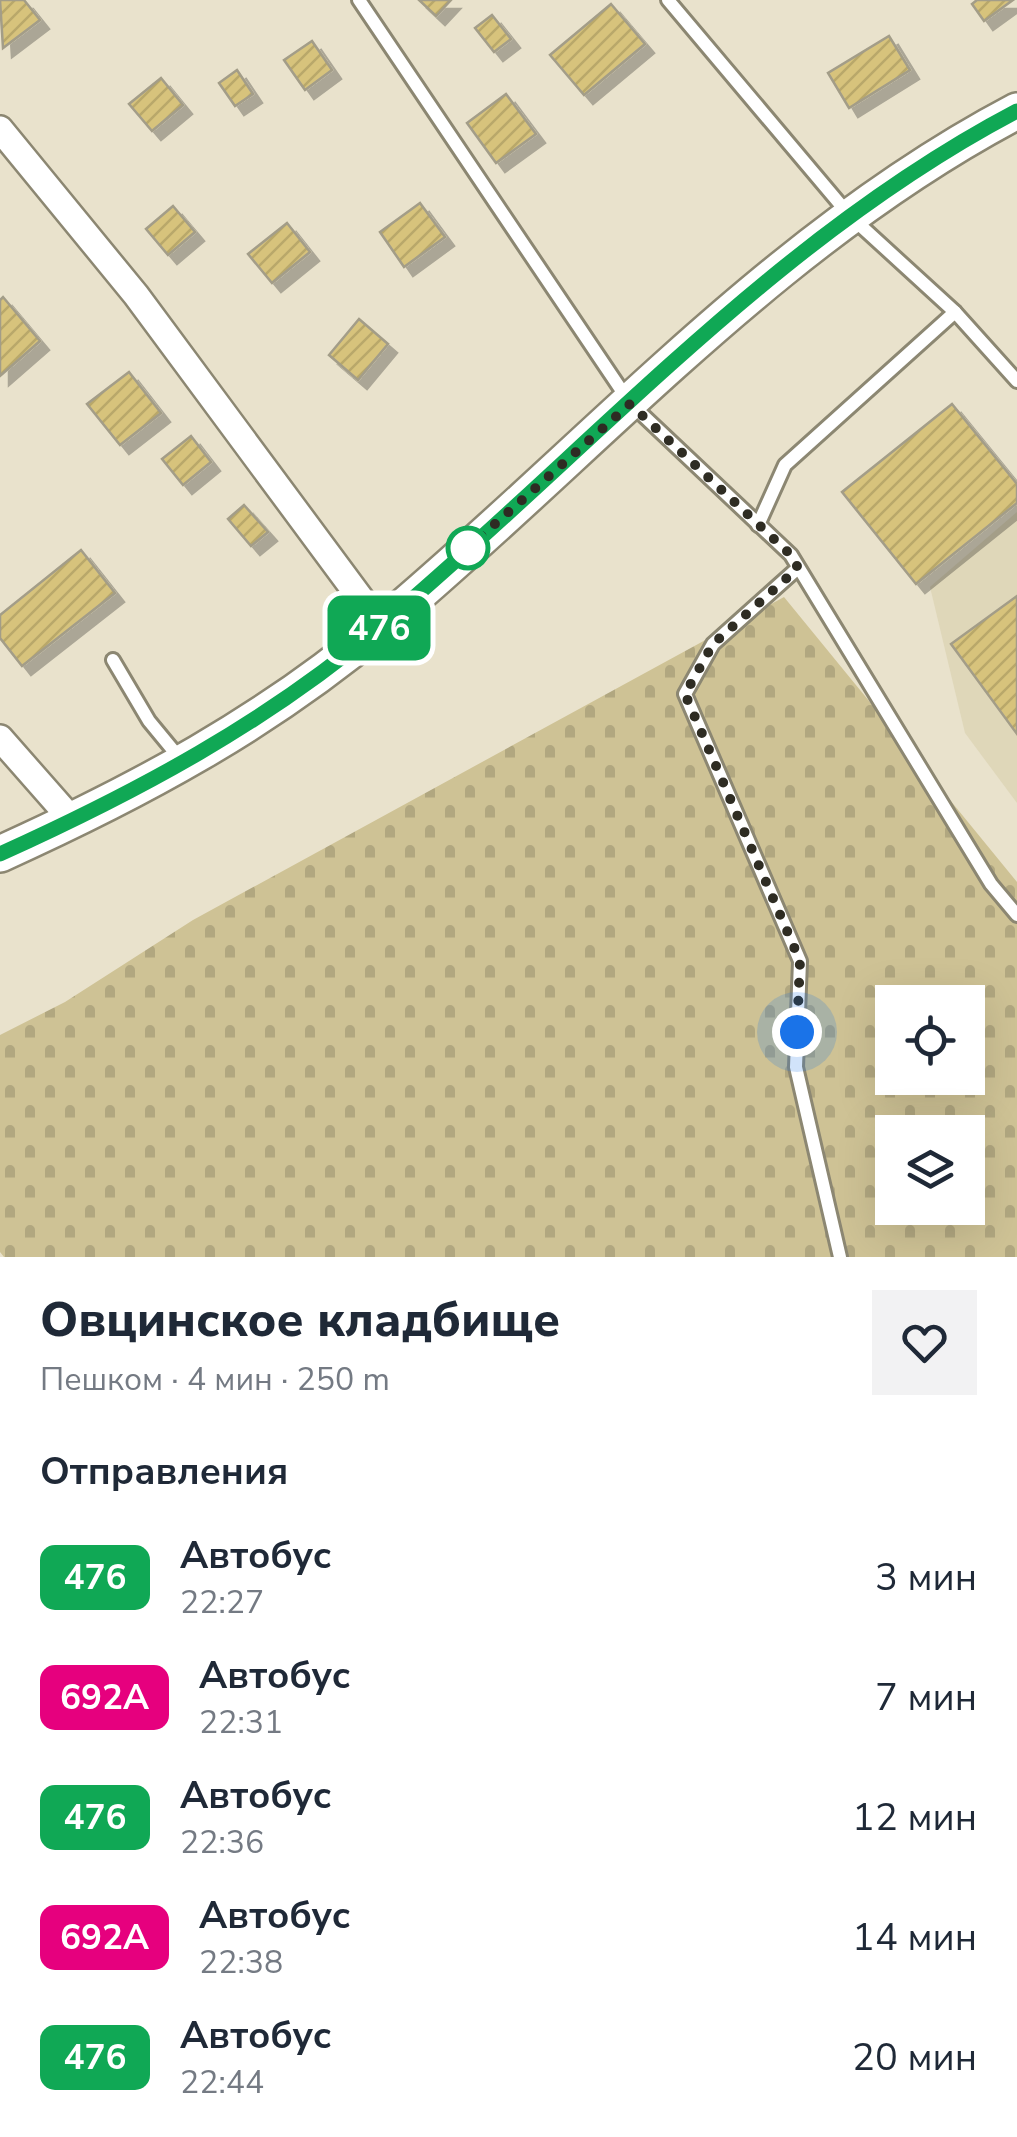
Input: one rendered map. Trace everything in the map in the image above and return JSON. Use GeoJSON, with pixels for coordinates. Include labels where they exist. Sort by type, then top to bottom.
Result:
{"type":"FeatureCollection","features":[{"type":"Feature","properties":{"kind":"main road"},"geometry":{"type":"LineString","coordinates":[[0,854],[185,764],[291,695],[381,626],[739,305],[850,216],[1017,111]]}},
{"type":"Feature","properties":{"kind":"street"},"geometry":{"type":"LineString","coordinates":[[0,129],[136,295],[381,626]]}},
{"type":"Feature","properties":{"kind":"street"},"geometry":{"type":"LineString","coordinates":[[0,738],[73,821]]}},
{"type":"Feature","properties":{"kind":"lane"},"geometry":{"type":"LineString","coordinates":[[360,0],[630,404],[791,555],[991,884],[1017,915]]}},
{"type":"Feature","properties":{"kind":"lane"},"geometry":{"type":"LineString","coordinates":[[668,0],[850,216],[955,312],[1017,381]]}},
{"type":"Feature","properties":{"kind":"lane"},"geometry":{"type":"LineString","coordinates":[[758,525],[784,464],[955,312]]}},
{"type":"Feature","properties":{"kind":"lane"},"geometry":{"type":"LineString","coordinates":[[798,568],[713,644],[685,694],[800,961],[796,1067],[840,1257]]}},
{"type":"Feature","properties":{"kind":"lane"},"geometry":{"type":"LineString","coordinates":[[113,660],[149,721],[185,764]]}},
{"type":"Feature","properties":{"kind":"shaded area"},"geometry":{"type":"Polygon","coordinates":[[[1017,512],[1017,803],[965,733],[930,587],[1017,512]]]}},
{"type":"Feature","properties":{"kind":"green space"},"geometry":{"type":"Polygon","coordinates":[[[784,597],[1017,882],[1017,1257],[4,1257],[0,1252],[0,1035],[65,1002],[193,920],[784,597]]]}},
{"type":"Feature","properties":{"kind":"building"},"geometry":{"type":"Polygon","coordinates":[[[0,0],[24,0],[40,20],[3,48],[0,0]]]}},
{"type":"Feature","properties":{"kind":"building"},"geometry":{"type":"Polygon","coordinates":[[[419,0],[451,0],[436,16],[419,0]]]}},
{"type":"Feature","properties":{"kind":"building"},"geometry":{"type":"Polygon","coordinates":[[[977,0],[1013,0],[984,21],[972,4],[977,0]]]}},
{"type":"Feature","properties":{"kind":"building"},"geometry":{"type":"Polygon","coordinates":[[[611,4],[645,44],[584,95],[550,55],[611,4]]]}},
{"type":"Feature","properties":{"kind":"building"},"geometry":{"type":"Polygon","coordinates":[[[492,15],[511,39],[494,52],[475,28],[492,15]]]}},
{"type":"Feature","properties":{"kind":"building"},"geometry":{"type":"Polygon","coordinates":[[[889,36],[910,70],[849,108],[828,73],[889,36]]]}},
{"type":"Feature","properties":{"kind":"building"},"geometry":{"type":"Polygon","coordinates":[[[312,41],[332,70],[305,90],[284,60],[312,41]]]}},
{"type":"Feature","properties":{"kind":"building"},"geometry":{"type":"Polygon","coordinates":[[[237,70],[253,94],[235,106],[219,83],[237,70]]]}},
{"type":"Feature","properties":{"kind":"building"},"geometry":{"type":"Polygon","coordinates":[[[161,78],[183,105],[152,131],[129,104],[161,78]]]}},
{"type":"Feature","properties":{"kind":"building"},"geometry":{"type":"Polygon","coordinates":[[[506,94],[536,134],[496,163],[467,123],[506,94]]]}},
{"type":"Feature","properties":{"kind":"building"},"geometry":{"type":"Polygon","coordinates":[[[420,203],[445,237],[404,267],[380,232],[420,203]]]}},
{"type":"Feature","properties":{"kind":"building"},"geometry":{"type":"Polygon","coordinates":[[[173,206],[195,232],[168,255],[146,229],[173,206]]]}},
{"type":"Feature","properties":{"kind":"building"},"geometry":{"type":"Polygon","coordinates":[[[287,223],[310,252],[272,283],[248,254],[287,223]]]}},
{"type":"Feature","properties":{"kind":"building"},"geometry":{"type":"Polygon","coordinates":[[[3,297],[40,341],[0,376],[0,300],[3,297]]]}},
{"type":"Feature","properties":{"kind":"building"},"geometry":{"type":"Polygon","coordinates":[[[359,319],[388,344],[358,380],[329,355],[359,319]]]}},
{"type":"Feature","properties":{"kind":"building"},"geometry":{"type":"Polygon","coordinates":[[[129,372],[161,413],[120,445],[87,404],[129,372]]]}},
{"type":"Feature","properties":{"kind":"building"},"geometry":{"type":"Polygon","coordinates":[[[952,404],[1017,484],[1017,503],[916,584],[842,492],[952,404]]]}},
{"type":"Feature","properties":{"kind":"building"},"geometry":{"type":"Polygon","coordinates":[[[191,436],[211,462],[183,485],[162,459],[191,436]]]}},
{"type":"Feature","properties":{"kind":"building"},"geometry":{"type":"Polygon","coordinates":[[[244,505],[268,532],[251,546],[228,519],[244,505]]]}},
{"type":"Feature","properties":{"kind":"building"},"geometry":{"type":"Polygon","coordinates":[[[81,550],[115,593],[22,666],[0,638],[0,615],[81,550]]]}},
{"type":"Feature","properties":{"kind":"building"},"geometry":{"type":"Polygon","coordinates":[[[1017,596],[1017,734],[951,644],[1017,596]]]}},
{"type":"Feature","properties":{"kind":"bus line","name":"476"},"geometry":{"type":"LineString","coordinates":[[0,854],[163,777],[291,695],[381,626],[787,264],[905,178],[1017,111]]}},
{"type":"Feature","properties":{"kind":"route"},"geometry":{"type":"LineString","coordinates":[[468,548],[630,404],[791,555],[798,568],[713,644],[685,694],[800,961],[797,1032]]}}]}
